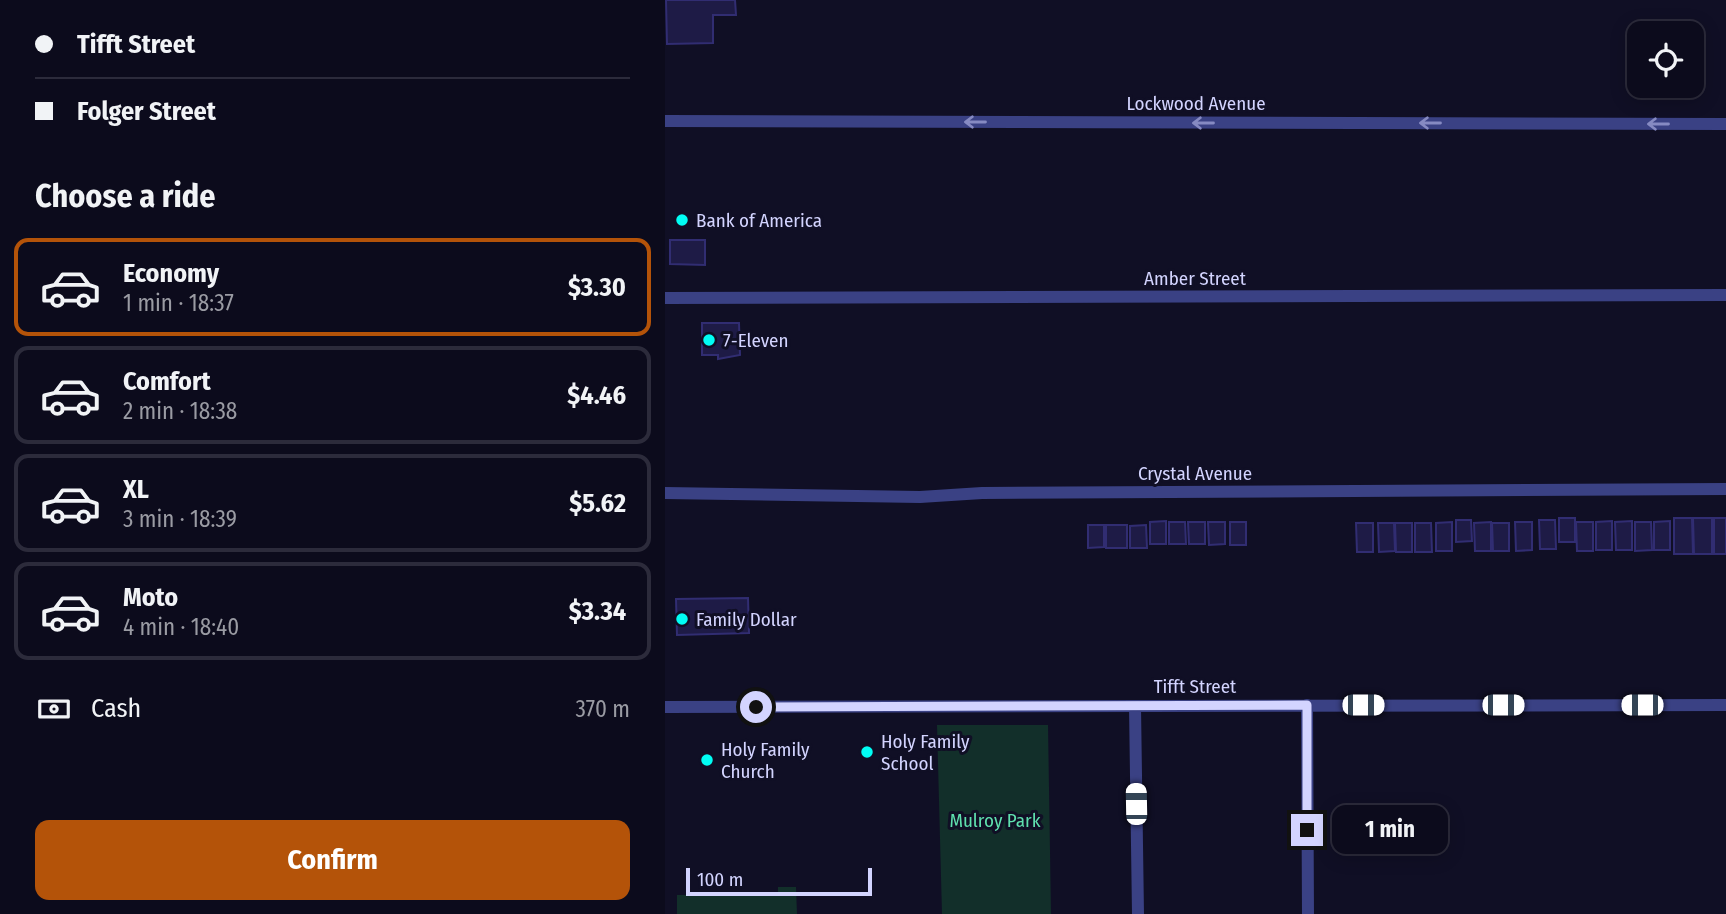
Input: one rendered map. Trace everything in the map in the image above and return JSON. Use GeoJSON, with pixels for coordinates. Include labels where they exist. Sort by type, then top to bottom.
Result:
{"type":"FeatureCollection","features":[{"type":"Feature","properties":{"kind":"street","name":"Lockwood Avenue"},"geometry":{"type":"LineString","coordinates":[[665,121],[1726,124]]}},
{"type":"Feature","properties":{"kind":"street","name":"Amber Street"},"geometry":{"type":"LineString","coordinates":[[665,298],[1726,295]]}},
{"type":"Feature","properties":{"kind":"street","name":"Crystal Avenue"},"geometry":{"type":"LineString","coordinates":[[665,493],[920,497],[982,493],[1726,489]]}},
{"type":"Feature","properties":{"kind":"street"},"geometry":{"type":"LineString","coordinates":[[1307,705],[1308,914]]}},
{"type":"Feature","properties":{"kind":"street","name":"Tifft Street"},"geometry":{"type":"LineString","coordinates":[[665,707],[1726,705]]}},
{"type":"Feature","properties":{"kind":"street"},"geometry":{"type":"LineString","coordinates":[[1135,706],[1138,914]]}},
{"type":"Feature","properties":{"kind":"green space","name":"Mulroy Park"},"geometry":{"type":"Polygon","coordinates":[[[937,725],[1048,725],[1051,914],[942,914],[937,725]]]}},
{"type":"Feature","properties":{"kind":"green space"},"geometry":{"type":"Polygon","coordinates":[[[778,887],[796,887],[797,914],[677,914],[677,895],[778,894],[778,887]]]}},
{"type":"Feature","properties":{"kind":"building"},"geometry":{"type":"Polygon","coordinates":[[[666,0],[735,0],[736,15],[713,15],[713,43],[667,44],[666,0]]]}},
{"type":"Feature","properties":{"kind":"building"},"geometry":{"type":"Polygon","coordinates":[[[670,240],[705,240],[705,265],[670,264],[670,240]]]}},
{"type":"Feature","properties":{"kind":"building"},"geometry":{"type":"Polygon","coordinates":[[[702,323],[739,323],[740,355],[718,359],[718,355],[702,355],[702,323]]]}},
{"type":"Feature","properties":{"kind":"building"},"geometry":{"type":"Polygon","coordinates":[[[1559,518],[1575,518],[1575,542],[1559,542],[1559,518]]]}},
{"type":"Feature","properties":{"kind":"building"},"geometry":{"type":"Polygon","coordinates":[[[1674,518],[1692,518],[1693,554],[1674,554],[1674,518]]]}},
{"type":"Feature","properties":{"kind":"building"},"geometry":{"type":"Polygon","coordinates":[[[1693,518],[1712,518],[1712,554],[1694,554],[1693,518]]]}},
{"type":"Feature","properties":{"kind":"building"},"geometry":{"type":"Polygon","coordinates":[[[1714,518],[1726,518],[1726,554],[1714,554],[1714,518]]]}},
{"type":"Feature","properties":{"kind":"building"},"geometry":{"type":"Polygon","coordinates":[[[1456,520],[1471,520],[1472,541],[1456,542],[1456,520]]]}},
{"type":"Feature","properties":{"kind":"building"},"geometry":{"type":"Polygon","coordinates":[[[1539,520],[1555,520],[1556,549],[1540,549],[1539,520]]]}},
{"type":"Feature","properties":{"kind":"building"},"geometry":{"type":"Polygon","coordinates":[[[1166,521],[1166,544],[1150,544],[1150,522],[1166,521]]]}},
{"type":"Feature","properties":{"kind":"building"},"geometry":{"type":"Polygon","coordinates":[[[1612,521],[1612,550],[1596,550],[1596,522],[1612,521]]]}},
{"type":"Feature","properties":{"kind":"building"},"geometry":{"type":"Polygon","coordinates":[[[1632,521],[1632,550],[1616,550],[1615,522],[1632,521]]]}},
{"type":"Feature","properties":{"kind":"building"},"geometry":{"type":"Polygon","coordinates":[[[1670,521],[1670,550],[1654,550],[1654,522],[1670,521]]]}},
{"type":"Feature","properties":{"kind":"building"},"geometry":{"type":"Polygon","coordinates":[[[1169,522],[1185,522],[1186,544],[1169,544],[1169,522]]]}},
{"type":"Feature","properties":{"kind":"building"},"geometry":{"type":"Polygon","coordinates":[[[1188,522],[1205,522],[1205,544],[1189,544],[1188,522]]]}},
{"type":"Feature","properties":{"kind":"building"},"geometry":{"type":"Polygon","coordinates":[[[1208,522],[1225,522],[1225,544],[1209,545],[1208,522]]]}},
{"type":"Feature","properties":{"kind":"building"},"geometry":{"type":"Polygon","coordinates":[[[1230,522],[1246,522],[1246,545],[1230,545],[1230,522]]]}},
{"type":"Feature","properties":{"kind":"building"},"geometry":{"type":"Polygon","coordinates":[[[1452,522],[1452,551],[1436,551],[1436,523],[1452,522]]]}},
{"type":"Feature","properties":{"kind":"building"},"geometry":{"type":"Polygon","coordinates":[[[1491,522],[1491,551],[1475,551],[1474,523],[1491,522]]]}},
{"type":"Feature","properties":{"kind":"building"},"geometry":{"type":"Polygon","coordinates":[[[1515,522],[1532,522],[1532,550],[1516,551],[1515,522]]]}},
{"type":"Feature","properties":{"kind":"building"},"geometry":{"type":"Polygon","coordinates":[[[1576,522],[1593,522],[1593,551],[1577,551],[1576,522]]]}},
{"type":"Feature","properties":{"kind":"building"},"geometry":{"type":"Polygon","coordinates":[[[1635,522],[1651,522],[1652,550],[1635,551],[1635,522]]]}},
{"type":"Feature","properties":{"kind":"building"},"geometry":{"type":"Polygon","coordinates":[[[1356,523],[1373,523],[1373,552],[1357,552],[1356,523]]]}},
{"type":"Feature","properties":{"kind":"building"},"geometry":{"type":"Polygon","coordinates":[[[1378,523],[1394,523],[1395,551],[1379,552],[1378,523]]]}},
{"type":"Feature","properties":{"kind":"building"},"geometry":{"type":"Polygon","coordinates":[[[1395,523],[1412,523],[1412,552],[1396,552],[1395,523]]]}},
{"type":"Feature","properties":{"kind":"building"},"geometry":{"type":"Polygon","coordinates":[[[1415,523],[1431,523],[1432,552],[1415,552],[1415,523]]]}},
{"type":"Feature","properties":{"kind":"building"},"geometry":{"type":"Polygon","coordinates":[[[1492,523],[1509,523],[1509,551],[1493,551],[1492,523]]]}},
{"type":"Feature","properties":{"kind":"building"},"geometry":{"type":"Polygon","coordinates":[[[1088,525],[1104,525],[1104,547],[1088,548],[1088,525]]]}},
{"type":"Feature","properties":{"kind":"building"},"geometry":{"type":"Polygon","coordinates":[[[1106,525],[1127,525],[1127,548],[1106,548],[1106,525]]]}},
{"type":"Feature","properties":{"kind":"building"},"geometry":{"type":"Polygon","coordinates":[[[1146,525],[1147,548],[1130,548],[1130,526],[1146,525]]]}},
{"type":"Feature","properties":{"kind":"building"},"geometry":{"type":"Polygon","coordinates":[[[748,598],[749,633],[677,635],[676,599],[748,598]]]}},
{"type":"Feature","properties":{"kind":"place","name":"Bank of America"},"geometry":{"type":"Point","coordinates":[682,220]}},
{"type":"Feature","properties":{"kind":"place","name":"7-Eleven"},"geometry":{"type":"Point","coordinates":[709,340]}},
{"type":"Feature","properties":{"kind":"place","name":"Family Dollar"},"geometry":{"type":"Point","coordinates":[682,619]}},
{"type":"Feature","properties":{"kind":"place","name":"Holy Family School"},"geometry":{"type":"Point","coordinates":[867,752]}},
{"type":"Feature","properties":{"kind":"place","name":"Holy Family Church"},"geometry":{"type":"Point","coordinates":[707,760]}},
{"type":"Feature","properties":{"kind":"route"},"geometry":{"type":"LineString","coordinates":[[756,707],[1307,705],[1307,830]]}}]}
